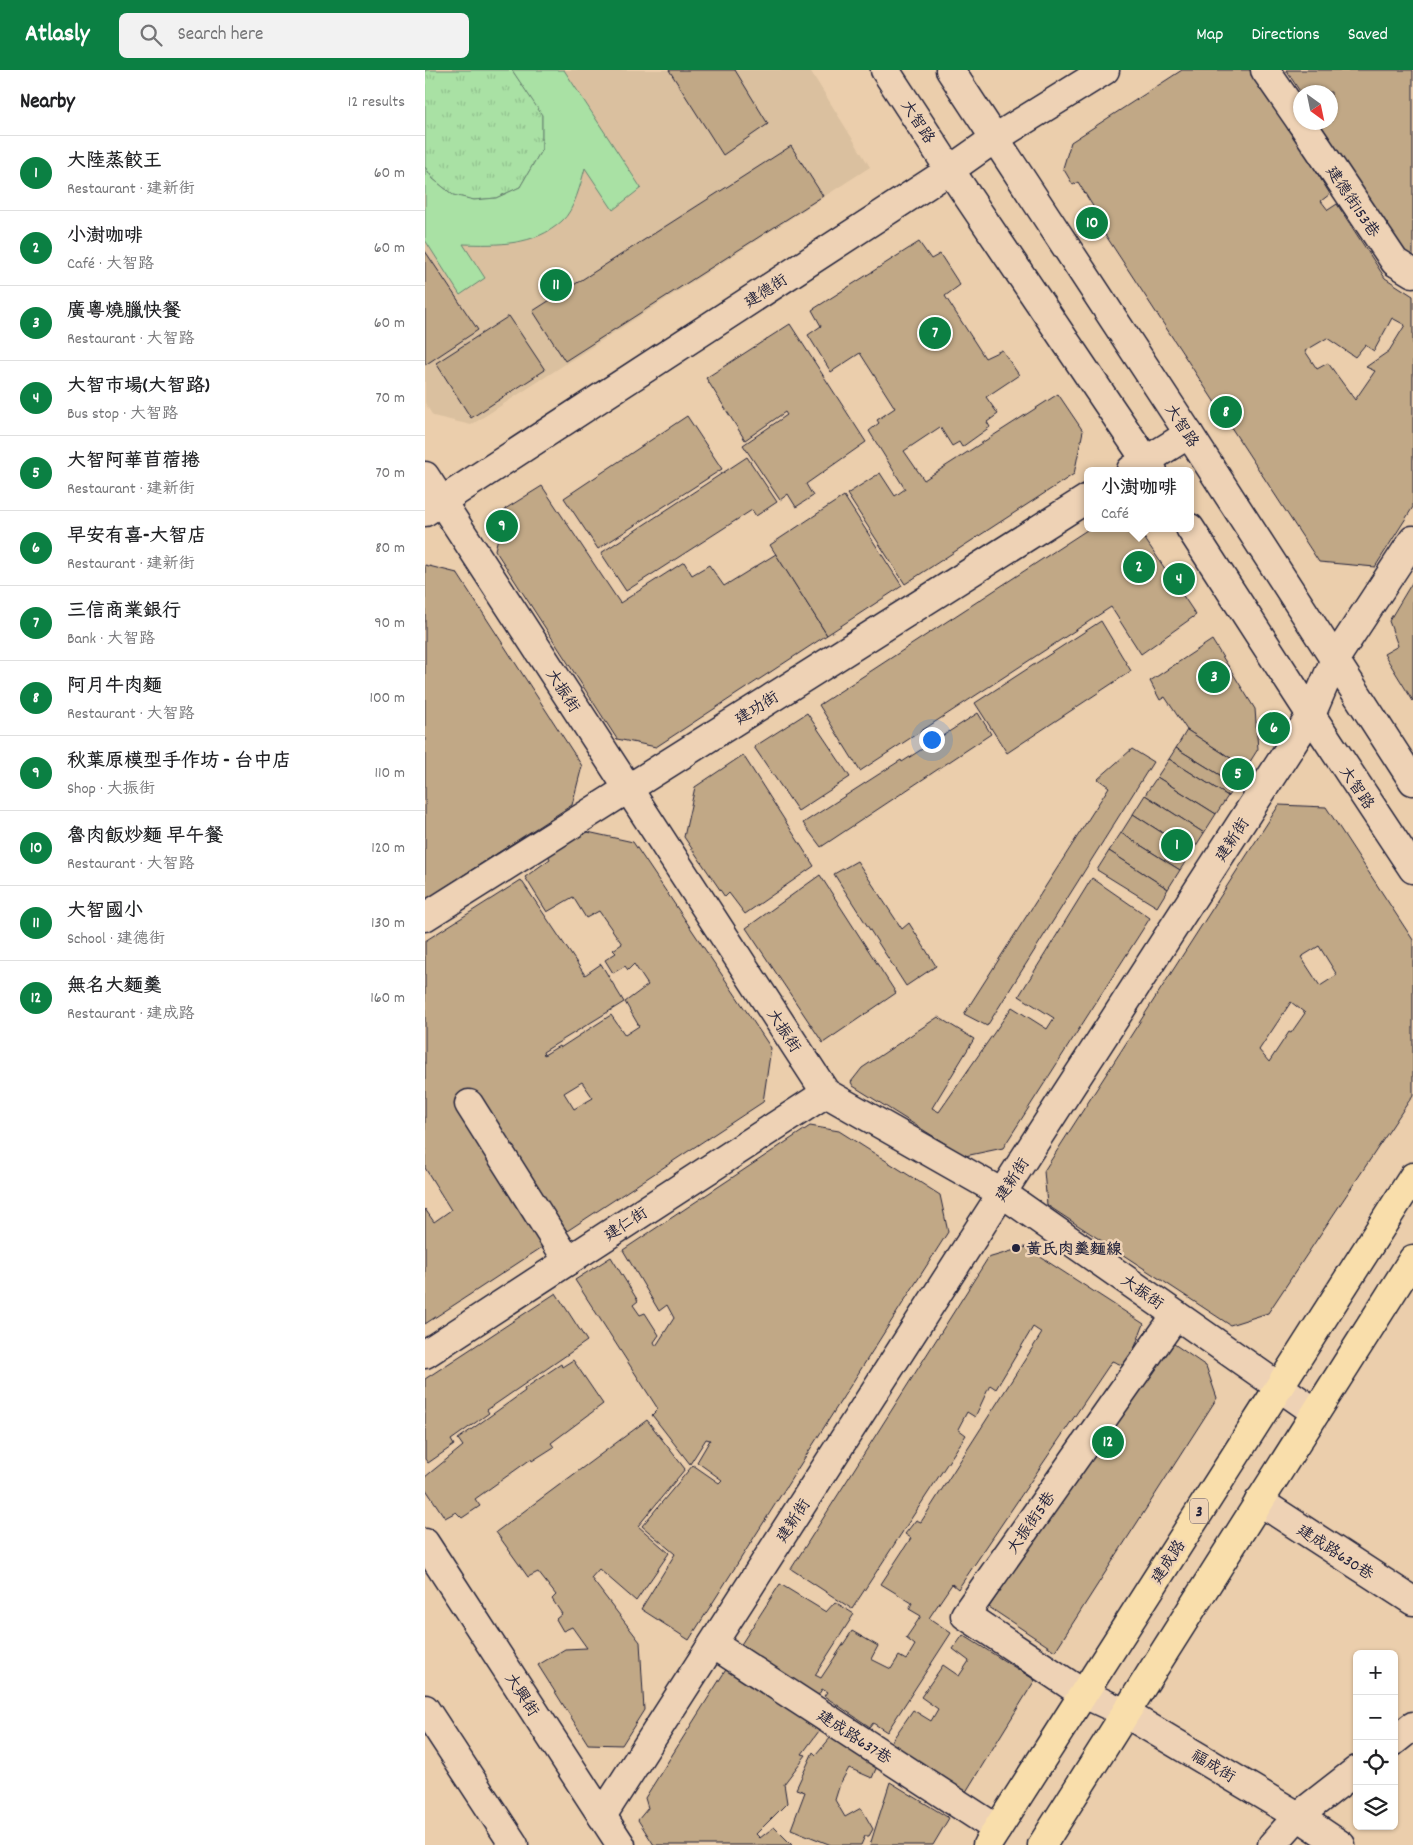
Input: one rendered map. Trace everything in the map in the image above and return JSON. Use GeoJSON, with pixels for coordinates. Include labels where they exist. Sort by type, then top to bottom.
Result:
{"type":"FeatureCollection","features":[{"type":"Feature","properties":{"kind":"main road","name":"建成路"},"geometry":{"type":"LineString","coordinates":[[992,1837],[1082,1693],[1413,1177]]}},
{"type":"Feature","properties":{"kind":"main road"},"geometry":{"type":"LineString","coordinates":[[1042,1845],[1315,1412],[1409,1272]]}},
{"type":"Feature","properties":{"kind":"street","name":"大智路"},"geometry":{"type":"LineString","coordinates":[[885,70],[1144,467]]}},
{"type":"Feature","properties":{"kind":"street","name":"大智路"},"geometry":{"type":"LineString","coordinates":[[950,70],[1335,658],[1413,781]]}},
{"type":"Feature","properties":{"kind":"street","name":"建德街"},"geometry":{"type":"LineString","coordinates":[[433,507],[950,170],[994,139],[1105,70]]}},
{"type":"Feature","properties":{"kind":"street","name":"建德街153巷"},"geometry":{"type":"LineString","coordinates":[[1265,70],[1293,110]]}},
{"type":"Feature","properties":{"kind":"street","name":"建德街153巷"},"geometry":{"type":"LineString","coordinates":[[1306,130],[1395,262],[1413,273]]}},
{"type":"Feature","properties":{"kind":"street"},"geometry":{"type":"LineString","coordinates":[[1144,467],[1189,434]]}},
{"type":"Feature","properties":{"kind":"street","name":"大振街"},"geometry":{"type":"LineString","coordinates":[[425,476],[433,507],[627,789],[826,1093],[1002,1193],[1315,1412]]}},
{"type":"Feature","properties":{"kind":"street","name":"建功街"},"geometry":{"type":"LineString","coordinates":[[425,917],[1084,501]]}},
{"type":"Feature","properties":{"kind":"street","name":"大智路"},"geometry":{"type":"LineString","coordinates":[[1193,532],[1311,716],[1413,869]]}},
{"type":"Feature","properties":{"kind":"street","name":"建新街"},"geometry":{"type":"LineString","coordinates":[[602,1816],[1311,716],[1335,658],[1413,540]]}},
{"type":"Feature","properties":{"kind":"street","name":"建仁街"},"geometry":{"type":"LineString","coordinates":[[425,1354],[826,1093]]}},
{"type":"Feature","properties":{"kind":"street"},"geometry":{"type":"LineString","coordinates":[[469,1104],[568,1261]]}},
{"type":"Feature","properties":{"kind":"street","name":"大振街5巷"},"geometry":{"type":"LineString","coordinates":[[1082,1693],[965,1615],[1176,1315]]}},
{"type":"Feature","properties":{"kind":"street","name":"建成路630巷"},"geometry":{"type":"LineString","coordinates":[[1259,1501],[1413,1600]]}},
{"type":"Feature","properties":{"kind":"street","name":"大興街"},"geometry":{"type":"LineString","coordinates":[[425,1543],[621,1845]]}},
{"type":"Feature","properties":{"kind":"street","name":"建成路637巷"},"geometry":{"type":"LineString","coordinates":[[713,1644],[992,1837]]}},
{"type":"Feature","properties":{"kind":"street","name":"福成街"},"geometry":{"type":"LineString","coordinates":[[1082,1693],[1125,1712],[1298,1816],[1341,1845]]}},
{"type":"Feature","properties":{"kind":"street"},"geometry":{"type":"LineString","coordinates":[[425,1709],[514,1845]]}},
{"type":"Feature","properties":{"kind":"street"},"geometry":{"type":"LineString","coordinates":[[1272,1845],[1298,1816],[1353,1773]]}},
{"type":"Feature","properties":{"kind":"shaded area"},"geometry":{"type":"Polygon","coordinates":[[[425,70],[810,70],[870,167],[471,425],[433,416],[425,403],[425,70]]]}},
{"type":"Feature","properties":{"kind":"green space"},"geometry":{"type":"Polygon","coordinates":[[[425,70],[512,70],[542,114],[542,149],[520,187],[496,198],[474,200],[453,195],[433,179],[425,167],[425,70]]]}},
{"type":"Feature","properties":{"kind":"green space"},"geometry":{"type":"Polygon","coordinates":[[[512,70],[564,70],[641,188],[613,210],[585,168],[577,196],[570,211],[562,221],[551,229],[528,240],[502,244],[463,244],[485,278],[460,295],[425,240],[425,167],[433,179],[453,195],[474,200],[496,198],[520,187],[542,149],[542,115],[512,70]]]}},
{"type":"Feature","properties":{"kind":"building"},"geometry":{"type":"Polygon","coordinates":[[[669,70],[735,70],[768,124],[723,155],[669,70]]]}},
{"type":"Feature","properties":{"kind":"building"},"geometry":{"type":"Polygon","coordinates":[[[1182,70],[1254,70],[1330,194],[1321,201],[1328,210],[1337,204],[1385,278],[1413,296],[1413,507],[1375,567],[1319,562],[1095,219],[1099,216],[1078,182],[1073,185],[1063,168],[1071,142],[1182,70]],[[1392,318],[1374,351],[1365,345],[1355,357],[1327,338],[1305,351],[1317,369],[1328,363],[1355,400],[1375,371],[1366,367],[1389,351],[1405,325],[1392,318]]]}},
{"type":"Feature","properties":{"kind":"building"},"geometry":{"type":"Polygon","coordinates":[[[1286,70],[1413,70],[1413,262],[1404,256],[1324,130],[1338,130],[1338,85],[1296,85],[1286,70]]]}},
{"type":"Feature","properties":{"kind":"building"},"geometry":{"type":"Polygon","coordinates":[[[791,146],[823,196],[565,361],[533,311],[791,146]]]}},
{"type":"Feature","properties":{"kind":"building"},"geometry":{"type":"Polygon","coordinates":[[[919,242],[931,259],[940,254],[960,285],[945,296],[985,358],[1002,350],[1019,375],[986,397],[998,414],[987,422],[990,427],[962,447],[959,442],[952,446],[940,427],[904,451],[924,480],[1058,394],[1083,431],[1074,474],[905,584],[847,494],[880,473],[895,496],[905,489],[869,431],[879,423],[877,420],[895,408],[860,353],[831,372],[808,335],[821,326],[812,310],[919,242]]]}},
{"type":"Feature","properties":{"kind":"building"},"geometry":{"type":"Polygon","coordinates":[[[425,251],[478,330],[425,365],[425,251]]]}},
{"type":"Feature","properties":{"kind":"building"},"geometry":{"type":"Polygon","coordinates":[[[509,316],[545,370],[471,418],[436,363],[509,316]]]}},
{"type":"Feature","properties":{"kind":"building"},"geometry":{"type":"Polygon","coordinates":[[[790,324],[866,442],[806,484],[813,496],[796,507],[788,494],[780,500],[743,445],[787,415],[785,412],[745,440],[706,378],[790,324]]]}},
{"type":"Feature","properties":{"kind":"building"},"geometry":{"type":"Polygon","coordinates":[[[687,416],[722,469],[598,549],[564,498],[687,416]]]}},
{"type":"Feature","properties":{"kind":"building"},"geometry":{"type":"Polygon","coordinates":[[[747,457],[777,502],[756,516],[752,510],[626,591],[601,553],[747,457]]]}},
{"type":"Feature","properties":{"kind":"building"},"geometry":{"type":"Polygon","coordinates":[[[542,486],[620,603],[684,562],[692,575],[709,565],[724,586],[776,554],[827,635],[656,747],[617,739],[495,550],[505,509],[542,486]]]}},
{"type":"Feature","properties":{"kind":"building"},"geometry":{"type":"Polygon","coordinates":[[[844,496],[902,586],[827,635],[770,545],[844,496]]]}},
{"type":"Feature","properties":{"kind":"building"},"geometry":{"type":"Polygon","coordinates":[[[1084,532],[1141,533],[1196,615],[1141,654],[1111,607],[860,771],[819,705],[1084,532]]]}},
{"type":"Feature","properties":{"kind":"building"},"geometry":{"type":"Polygon","coordinates":[[[425,565],[457,573],[582,766],[572,805],[425,900],[425,565]]]}},
{"type":"Feature","properties":{"kind":"building"},"geometry":{"type":"Polygon","coordinates":[[[1413,581],[1413,701],[1384,654],[1398,646],[1389,621],[1413,581]]]}},
{"type":"Feature","properties":{"kind":"building"},"geometry":{"type":"Polygon","coordinates":[[[1101,621],[1131,671],[1007,753],[975,703],[1101,621]]]}},
{"type":"Feature","properties":{"kind":"building"},"geometry":{"type":"Polygon","coordinates":[[[1212,640],[1255,709],[1258,749],[1246,768],[1187,730],[1165,697],[1160,700],[1150,681],[1212,640]]]}},
{"type":"Feature","properties":{"kind":"building"},"geometry":{"type":"Polygon","coordinates":[[[807,713],[850,777],[798,811],[754,747],[807,713]]]}},
{"type":"Feature","properties":{"kind":"building"},"geometry":{"type":"Polygon","coordinates":[[[978,713],[991,734],[821,847],[803,823],[901,760],[902,762],[978,713]]]}},
{"type":"Feature","properties":{"kind":"building"},"geometry":{"type":"Polygon","coordinates":[[[1187,730],[1246,768],[1236,785],[1176,748],[1187,730]]]}},
{"type":"Feature","properties":{"kind":"building"},"geometry":{"type":"Polygon","coordinates":[[[1176,748],[1236,785],[1228,796],[1169,759],[1176,748]]]}},
{"type":"Feature","properties":{"kind":"building"},"geometry":{"type":"Polygon","coordinates":[[[1132,749],[1153,762],[987,1026],[964,1014],[1109,787],[1098,779],[1132,749]]]}},
{"type":"Feature","properties":{"kind":"building"},"geometry":{"type":"Polygon","coordinates":[[[743,755],[814,866],[745,914],[729,893],[725,897],[684,837],[695,787],[743,755]]]}},
{"type":"Feature","properties":{"kind":"building"},"geometry":{"type":"Polygon","coordinates":[[[1169,759],[1228,796],[1216,814],[1157,777],[1169,759]]]}},
{"type":"Feature","properties":{"kind":"building"},"geometry":{"type":"Polygon","coordinates":[[[1157,777],[1216,814],[1204,833],[1145,795],[1157,777]]]}},
{"type":"Feature","properties":{"kind":"building"},"geometry":{"type":"Polygon","coordinates":[[[1145,795],[1204,833],[1192,852],[1133,814],[1145,795]]]}},
{"type":"Feature","properties":{"kind":"building"},"geometry":{"type":"Polygon","coordinates":[[[1279,805],[1326,807],[1413,940],[1413,1095],[1268,1313],[1230,1325],[1047,1205],[1044,1171],[1279,805]],[[1319,946],[1301,957],[1320,986],[1337,975],[1319,946]],[[1291,1002],[1259,1050],[1269,1062],[1289,1032],[1291,1033],[1305,1013],[1291,1002]]]}},
{"type":"Feature","properties":{"kind":"building"},"geometry":{"type":"Polygon","coordinates":[[[1133,814],[1192,852],[1180,870],[1121,833],[1133,814]]]}},
{"type":"Feature","properties":{"kind":"building"},"geometry":{"type":"Polygon","coordinates":[[[583,831],[633,842],[771,1048],[763,1102],[567,1231],[477,1098],[547,1244],[425,1324],[425,1209],[434,1222],[451,1210],[425,1168],[425,941],[521,880],[585,975],[601,964],[624,1002],[543,1052],[544,1055],[559,1046],[560,1048],[611,1015],[625,1035],[639,1026],[625,1002],[648,985],[634,964],[628,970],[625,966],[613,973],[605,960],[616,953],[613,950],[622,944],[599,911],[586,918],[573,897],[547,912],[525,877],[550,859],[548,855],[583,831]],[[582,1082],[564,1093],[574,1109],[593,1098],[582,1082]]]}},
{"type":"Feature","properties":{"kind":"building"},"geometry":{"type":"Polygon","coordinates":[[[1121,833],[1180,870],[1168,889],[1109,851],[1121,833]]]}},
{"type":"Feature","properties":{"kind":"building"},"geometry":{"type":"Polygon","coordinates":[[[1109,851],[1168,889],[1157,907],[1097,870],[1109,851]]]}},
{"type":"Feature","properties":{"kind":"building"},"geometry":{"type":"Polygon","coordinates":[[[857,861],[902,929],[909,923],[936,966],[906,986],[834,874],[857,861]]]}},
{"type":"Feature","properties":{"kind":"building"},"geometry":{"type":"Polygon","coordinates":[[[820,875],[896,993],[823,1043],[746,928],[820,875]]]}},
{"type":"Feature","properties":{"kind":"building"},"geometry":{"type":"Polygon","coordinates":[[[1092,878],[1150,918],[1003,1148],[965,1156],[853,1086],[851,1082],[862,1068],[938,1017],[974,1039],[932,1108],[939,1112],[1012,1007],[1047,1029],[1054,1018],[1019,996],[1092,878]]]}},
{"type":"Feature","properties":{"kind":"building"},"geometry":{"type":"Polygon","coordinates":[[[810,1126],[839,1131],[940,1195],[948,1232],[689,1640],[641,1609],[675,1554],[642,1526],[693,1465],[719,1483],[722,1480],[697,1462],[710,1440],[706,1439],[690,1464],[652,1415],[658,1409],[575,1280],[611,1257],[638,1301],[633,1305],[640,1315],[645,1313],[659,1335],[654,1342],[656,1346],[674,1318],[667,1305],[659,1311],[623,1250],[810,1126]]]}},
{"type":"Feature","properties":{"kind":"building"},"geometry":{"type":"Polygon","coordinates":[[[1025,1247],[1144,1324],[1127,1367],[1112,1361],[958,1589],[952,1584],[929,1618],[951,1633],[887,1732],[873,1723],[870,1727],[824,1696],[827,1692],[822,1689],[816,1699],[738,1649],[780,1584],[826,1612],[835,1602],[854,1614],[815,1675],[821,1678],[852,1631],[878,1646],[871,1659],[891,1669],[899,1656],[906,1660],[915,1645],[906,1638],[921,1616],[909,1609],[912,1603],[881,1584],[911,1538],[905,1534],[916,1520],[921,1522],[1042,1333],[1033,1327],[996,1389],[990,1385],[975,1417],[967,1412],[958,1429],[966,1435],[852,1609],[791,1569],[988,1258],[1025,1247]]]}},
{"type":"Feature","properties":{"kind":"building"},"geometry":{"type":"Polygon","coordinates":[[[556,1293],[587,1341],[487,1410],[489,1413],[451,1440],[454,1445],[428,1463],[425,1459],[425,1379],[556,1293]]]}},
{"type":"Feature","properties":{"kind":"building"},"geometry":{"type":"Polygon","coordinates":[[[1161,1335],[1206,1366],[1217,1398],[1055,1651],[989,1607],[1139,1384],[1161,1335]]]}},
{"type":"Feature","properties":{"kind":"building"},"geometry":{"type":"Polygon","coordinates":[[[573,1360],[603,1404],[551,1443],[554,1447],[532,1461],[531,1459],[475,1499],[480,1506],[462,1518],[456,1512],[445,1518],[425,1488],[425,1477],[463,1446],[458,1439],[525,1391],[524,1389],[561,1364],[562,1367],[573,1360]]]}},
{"type":"Feature","properties":{"kind":"building"},"geometry":{"type":"Polygon","coordinates":[[[647,1420],[685,1469],[638,1526],[669,1553],[636,1601],[599,1569],[591,1578],[640,1642],[644,1710],[622,1745],[588,1744],[538,1665],[565,1649],[587,1648],[572,1627],[563,1631],[556,1619],[562,1614],[552,1599],[556,1595],[538,1572],[528,1577],[496,1532],[647,1420]]]}},
{"type":"Feature","properties":{"kind":"building"},"geometry":{"type":"Polygon","coordinates":[[[963,1635],[1035,1680],[964,1795],[891,1742],[913,1710],[931,1721],[938,1709],[921,1697],[943,1665],[959,1676],[969,1661],[953,1649],[963,1635]]]}},
{"type":"Feature","properties":{"kind":"building"},"geometry":{"type":"Polygon","coordinates":[[[727,1668],[750,1686],[754,1681],[819,1731],[802,1754],[806,1755],[784,1784],[787,1803],[756,1834],[760,1838],[774,1827],[792,1845],[654,1845],[638,1820],[648,1808],[645,1798],[727,1668]]]}},
{"type":"Feature","properties":{"kind":"building"},"geometry":{"type":"Polygon","coordinates":[[[831,1737],[878,1764],[872,1778],[849,1768],[840,1784],[835,1800],[845,1817],[861,1808],[873,1829],[869,1836],[865,1836],[861,1845],[831,1845],[791,1829],[805,1792],[796,1789],[813,1752],[816,1755],[831,1737]]]}},
{"type":"Feature","properties":{"kind":"building"},"geometry":{"type":"Polygon","coordinates":[[[890,1782],[949,1818],[933,1845],[870,1845],[890,1782]]]}},
{"type":"Feature","properties":{"kind":"place","name":"魯肉飯炒麵 早午餐"},"geometry":{"type":"Point","coordinates":[1092,223]}},
{"type":"Feature","properties":{"kind":"place","name":"大智國小"},"geometry":{"type":"Point","coordinates":[556,285]}},
{"type":"Feature","properties":{"kind":"place","name":"三信商業銀行"},"geometry":{"type":"Point","coordinates":[935,333]}},
{"type":"Feature","properties":{"kind":"place","name":"阿月牛肉麵"},"geometry":{"type":"Point","coordinates":[1226,412]}},
{"type":"Feature","properties":{"kind":"place","name":"秋葉原模型手作坊 - 台中店"},"geometry":{"type":"Point","coordinates":[502,526]}},
{"type":"Feature","properties":{"kind":"place","name":"小澍咖啡"},"geometry":{"type":"Point","coordinates":[1139,567]}},
{"type":"Feature","properties":{"kind":"place","name":"大智市場(大智路)"},"geometry":{"type":"Point","coordinates":[1179,579]}},
{"type":"Feature","properties":{"kind":"place","name":"廣粵燒臘快餐"},"geometry":{"type":"Point","coordinates":[1214,677]}},
{"type":"Feature","properties":{"kind":"place","name":"早安有喜-大智店"},"geometry":{"type":"Point","coordinates":[1274,728]}},
{"type":"Feature","properties":{"kind":"place","name":"大智阿華苜蓿捲"},"geometry":{"type":"Point","coordinates":[1238,774]}},
{"type":"Feature","properties":{"kind":"place","name":"大陸蒸餃王"},"geometry":{"type":"Point","coordinates":[1177,845]}},
{"type":"Feature","properties":{"kind":"place","name":"黃氏肉羹麵線"},"geometry":{"type":"Point","coordinates":[1016,1248]}},
{"type":"Feature","properties":{"kind":"place","name":"無名大麵羹"},"geometry":{"type":"Point","coordinates":[1108,1442]}}]}
